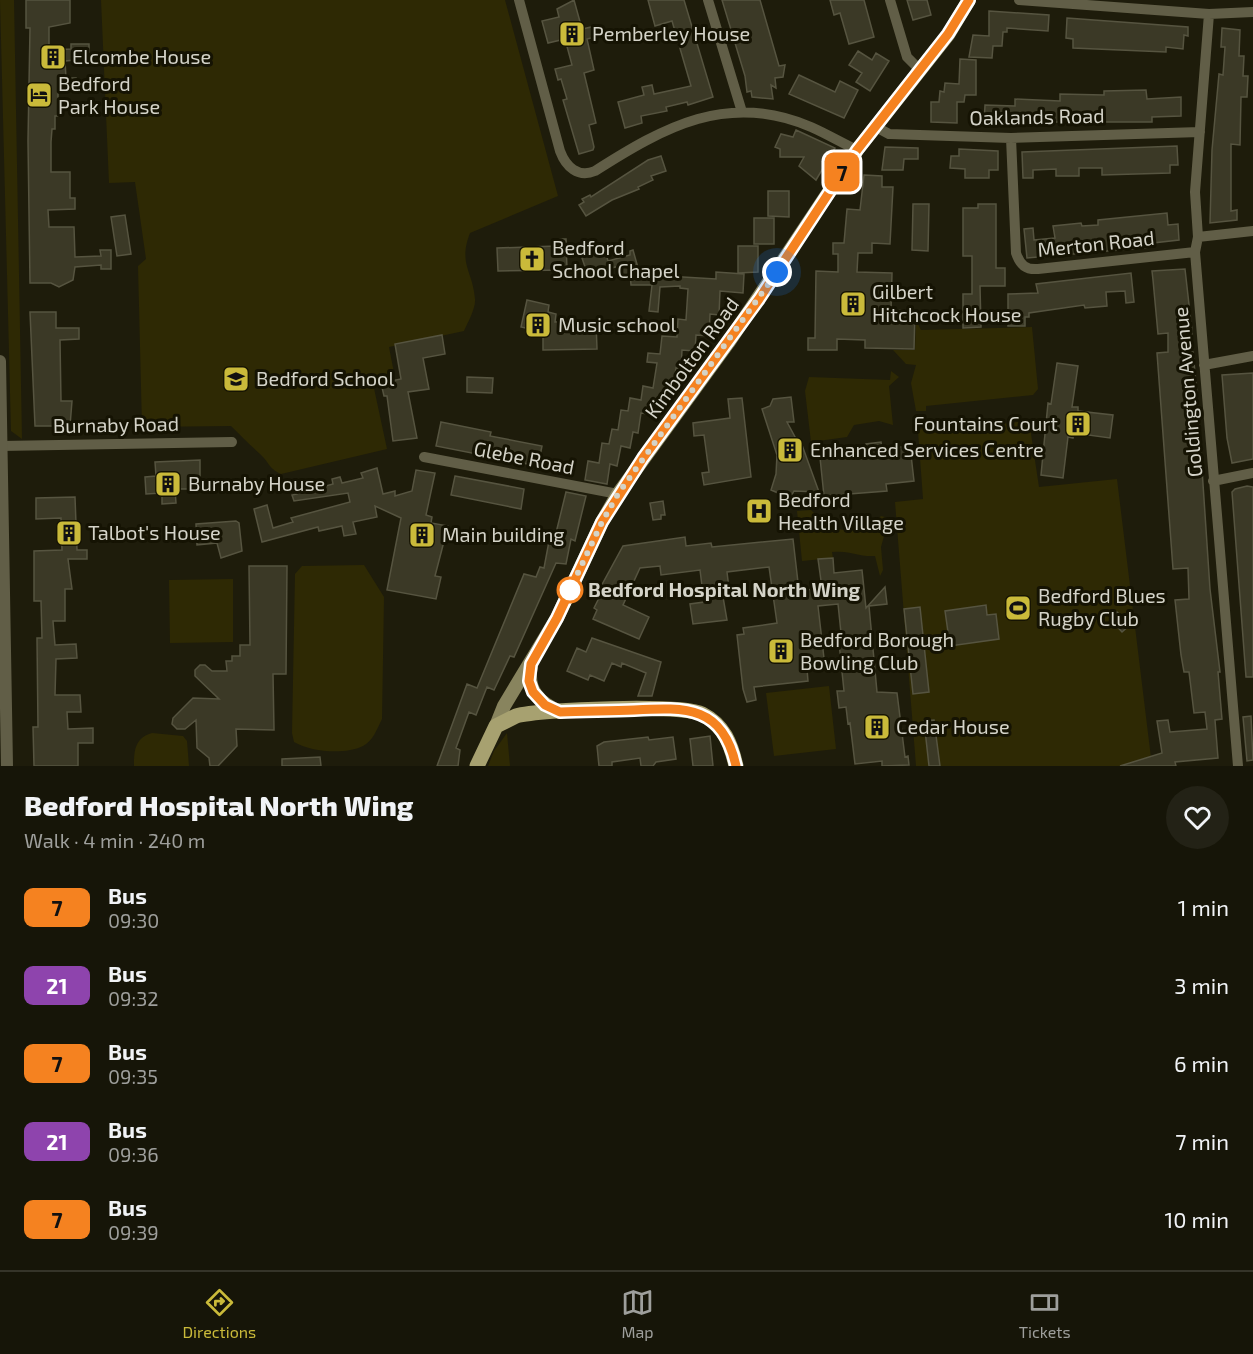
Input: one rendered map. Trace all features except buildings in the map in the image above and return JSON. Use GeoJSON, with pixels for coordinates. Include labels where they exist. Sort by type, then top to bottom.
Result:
{"type":"FeatureCollection","features":[{"type":"Feature","properties":{"kind":"main road","name":"Kimbolton Road"},"geometry":{"type":"LineString","coordinates":[[496,726],[504,706],[557,618],[602,522],[618,494],[740,326],[857,150],[948,34],[969,0]]}},
{"type":"Feature","properties":{"kind":"main road"},"geometry":{"type":"LineString","coordinates":[[531,664],[529,681],[533,692],[545,705],[560,712]]}},
{"type":"Feature","properties":{"kind":"main road"},"geometry":{"type":"LineString","coordinates":[[477,766],[496,726],[523,714],[664,708],[695,711],[709,718],[723,732],[730,744],[736,766]]}},
{"type":"Feature","properties":{"kind":"street"},"geometry":{"type":"LineString","coordinates":[[519,0],[560,151],[564,161],[575,171],[588,174],[595,171],[648,138],[675,125],[709,115],[742,112],[804,124],[857,150]]}},
{"type":"Feature","properties":{"kind":"street"},"geometry":{"type":"LineString","coordinates":[[708,0],[742,112]]}},
{"type":"Feature","properties":{"kind":"street"},"geometry":{"type":"LineString","coordinates":[[890,0],[907,57],[920,70]]}},
{"type":"Feature","properties":{"kind":"street"},"geometry":{"type":"LineString","coordinates":[[1019,0],[1209,14],[1253,12]]}},
{"type":"Feature","properties":{"kind":"street","name":"Goldington Avenue"},"geometry":{"type":"LineString","coordinates":[[1209,14],[1195,192],[1198,237],[1195,252],[1238,766]]}},
{"type":"Feature","properties":{"kind":"street","name":"Oaklands Road"},"geometry":{"type":"LineString","coordinates":[[876,127],[889,134],[1011,138],[1200,132]]}},
{"type":"Feature","properties":{"kind":"street","name":"Merton Road"},"geometry":{"type":"LineString","coordinates":[[1011,138],[1016,253],[1023,266],[1030,270],[1195,252]]}},
{"type":"Feature","properties":{"kind":"street"},"geometry":{"type":"LineString","coordinates":[[1198,237],[1253,231]]}},
{"type":"Feature","properties":{"kind":"street"},"geometry":{"type":"LineString","coordinates":[[1204,366],[1253,356]]}},
{"type":"Feature","properties":{"kind":"street"},"geometry":{"type":"LineString","coordinates":[[0,361],[7,766]]}},
{"type":"Feature","properties":{"kind":"street","name":"Burnaby Road"},"geometry":{"type":"LineString","coordinates":[[1,446],[232,442]]}},
{"type":"Feature","properties":{"kind":"street","name":"Glebe Road"},"geometry":{"type":"LineString","coordinates":[[424,457],[618,494]]}},
{"type":"Feature","properties":{"kind":"street"},"geometry":{"type":"LineString","coordinates":[[1214,481],[1253,473]]}},
{"type":"Feature","properties":{"kind":"shaded area"},"geometry":{"type":"Polygon","coordinates":[[[0,0],[14,0],[22,439],[11,431],[0,0]]]}},
{"type":"Feature","properties":{"kind":"shaded area"},"geometry":{"type":"Polygon","coordinates":[[[101,0],[505,0],[558,196],[470,233],[465,252],[475,303],[464,331],[389,347],[394,373],[372,379],[387,449],[281,474],[271,467],[231,426],[142,427],[138,266],[146,259],[135,182],[109,183],[101,0]]]}},
{"type":"Feature","properties":{"kind":"shaded area"},"geometry":{"type":"Polygon","coordinates":[[[916,320],[921,330],[1032,327],[1038,389],[1033,395],[926,406],[926,411],[916,411],[911,383],[916,365],[906,364],[893,350],[915,350],[916,320]]]}},
{"type":"Feature","properties":{"kind":"shaded area"},"geometry":{"type":"Polygon","coordinates":[[[891,371],[899,377],[889,386],[893,425],[879,421],[854,425],[847,437],[811,442],[805,391],[809,377],[890,380],[891,371]]]}},
{"type":"Feature","properties":{"kind":"shaded area","name":"Bedford Blues Rugby Club"},"geometry":{"type":"Polygon","coordinates":[[[1019,422],[1020,425],[1030,427],[1039,487],[1117,479],[1152,766],[916,766],[895,502],[923,499],[918,431],[928,425],[929,432],[1019,422]]]}},
{"type":"Feature","properties":{"kind":"shaded area"},"geometry":{"type":"Polygon","coordinates":[[[811,510],[827,524],[845,530],[863,528],[881,516],[889,518],[881,547],[883,570],[880,576],[875,556],[832,552],[833,558],[802,561],[797,511],[811,510]]]}},
{"type":"Feature","properties":{"kind":"shaded area"},"geometry":{"type":"Polygon","coordinates":[[[364,565],[384,597],[382,719],[372,738],[356,749],[328,751],[309,748],[294,742],[292,733],[295,574],[302,566],[364,565]]]}},
{"type":"Feature","properties":{"kind":"shaded area"},"geometry":{"type":"Polygon","coordinates":[[[233,579],[233,642],[170,643],[169,580],[233,579]]]}},
{"type":"Feature","properties":{"kind":"shaded area"},"geometry":{"type":"Polygon","coordinates":[[[829,686],[836,749],[774,756],[766,693],[829,686]]]}},
{"type":"Feature","properties":{"kind":"shaded area"},"geometry":{"type":"Polygon","coordinates":[[[152,733],[183,736],[187,741],[189,766],[134,766],[134,755],[139,741],[152,733]]]}},
{"type":"Feature","properties":{"kind":"shaded area"},"geometry":{"type":"Polygon","coordinates":[[[507,733],[510,766],[488,766],[494,751],[507,733]]]}},
{"type":"Feature","properties":{"kind":"bus line","name":"7"},"geometry":{"type":"LineString","coordinates":[[736,766],[727,737],[715,723],[702,714],[687,709],[664,708],[560,712],[545,705],[533,692],[529,681],[531,664],[557,618],[602,522],[618,494],[759,299],[857,150],[948,34],[969,0]]}},
{"type":"Feature","properties":{"kind":"place","name":"Pemberley House"},"geometry":{"type":"Point","coordinates":[572,34]}},
{"type":"Feature","properties":{"kind":"place","name":"Elcombe House"},"geometry":{"type":"Point","coordinates":[53,57]}},
{"type":"Feature","properties":{"kind":"place","name":"Bedford Park House"},"geometry":{"type":"Point","coordinates":[39,95]}},
{"type":"Feature","properties":{"kind":"place","name":"Bedford School Chapel"},"geometry":{"type":"Point","coordinates":[532,259]}},
{"type":"Feature","properties":{"kind":"place","name":"Gilbert Hitchcock House"},"geometry":{"type":"Point","coordinates":[853,304]}},
{"type":"Feature","properties":{"kind":"place","name":"Music school"},"geometry":{"type":"Point","coordinates":[538,325]}},
{"type":"Feature","properties":{"kind":"place","name":"Bedford School"},"geometry":{"type":"Point","coordinates":[236,379]}},
{"type":"Feature","properties":{"kind":"place","name":"Fountains Court"},"geometry":{"type":"Point","coordinates":[1078,424]}},
{"type":"Feature","properties":{"kind":"place","name":"Enhanced Services Centre"},"geometry":{"type":"Point","coordinates":[790,450]}},
{"type":"Feature","properties":{"kind":"place","name":"Burnaby House"},"geometry":{"type":"Point","coordinates":[168,484]}},
{"type":"Feature","properties":{"kind":"place","name":"Bedford Health Village"},"geometry":{"type":"Point","coordinates":[759,511]}},
{"type":"Feature","properties":{"kind":"place","name":"Talbot's House"},"geometry":{"type":"Point","coordinates":[69,533]}},
{"type":"Feature","properties":{"kind":"place","name":"Main building"},"geometry":{"type":"Point","coordinates":[422,535]}},
{"type":"Feature","properties":{"kind":"place","name":"Bedford Hospital North Wing"},"geometry":{"type":"Point","coordinates":[570,590]}},
{"type":"Feature","properties":{"kind":"place","name":"Bedford Blues Rugby Club"},"geometry":{"type":"Point","coordinates":[1018,608]}},
{"type":"Feature","properties":{"kind":"place","name":"Bedford Borough Bowling Club"},"geometry":{"type":"Point","coordinates":[781,651]}},
{"type":"Feature","properties":{"kind":"place","name":"Cedar House"},"geometry":{"type":"Point","coordinates":[877,727]}},
{"type":"Feature","properties":{"kind":"route"},"geometry":{"type":"LineString","coordinates":[[570,590],[567,596],[602,522],[618,494],[692,394],[777,272]]}}]}
